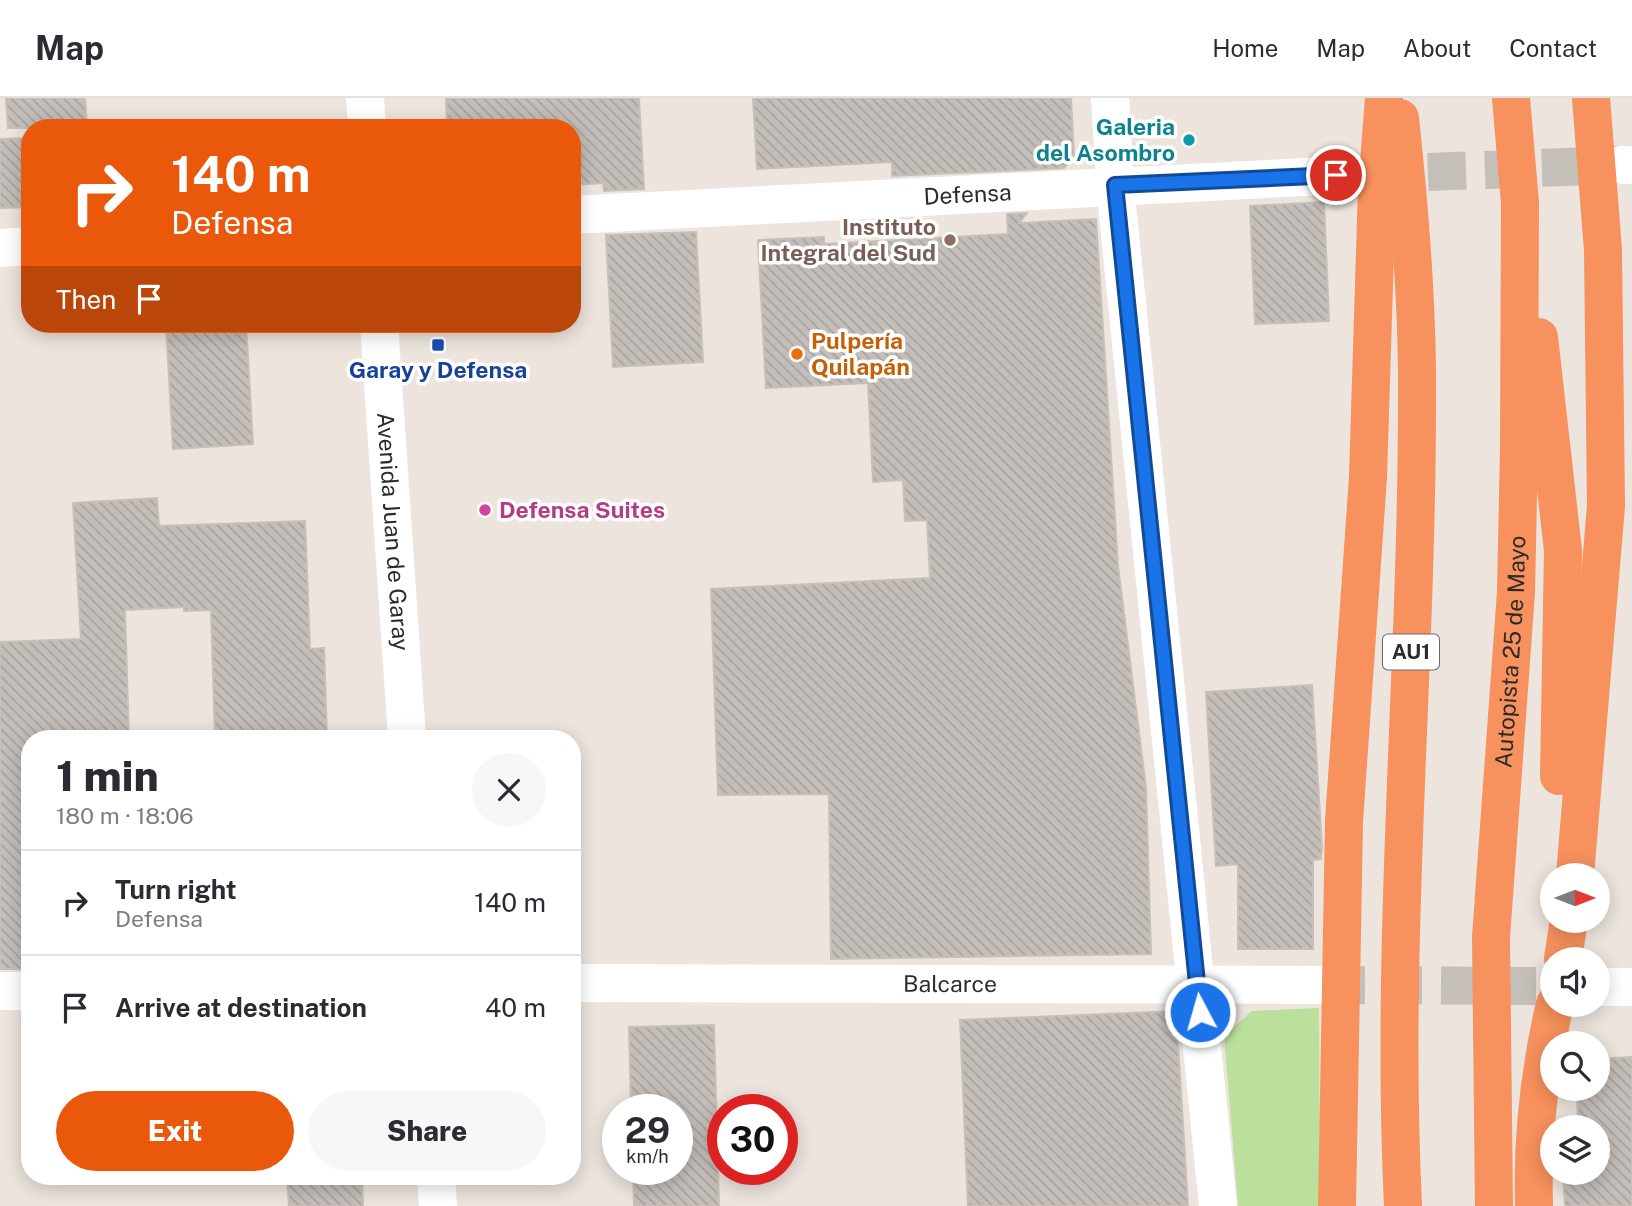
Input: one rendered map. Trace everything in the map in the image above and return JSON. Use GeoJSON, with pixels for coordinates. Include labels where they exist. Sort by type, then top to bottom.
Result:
{"type":"FeatureCollection","features":[{"type":"Feature","properties":{"kind":"highway"},"geometry":{"type":"LineString","coordinates":[[1337,1206],[1344,821],[1368,477],[1377,188],[1384,98]]}},
{"type":"Feature","properties":{"kind":"highway","name":"AU1"},"geometry":{"type":"LineString","coordinates":[[1398,98],[1407,179],[1417,401],[1397,1089],[1403,1206]]}},
{"type":"Feature","properties":{"kind":"highway","name":"Autopista 25 de Mayo"},"geometry":{"type":"LineString","coordinates":[[1494,1206],[1491,937],[1516,592],[1520,204],[1511,98]]}},
{"type":"Feature","properties":{"kind":"highway"},"geometry":{"type":"LineString","coordinates":[[1576,863],[1606,506],[1603,250],[1591,98]]}},
{"type":"Feature","properties":{"kind":"highway"},"geometry":{"type":"LineString","coordinates":[[1520,204],[1551,423],[1563,551],[1556,863]]}},
{"type":"Feature","properties":{"kind":"highway"},"geometry":{"type":"LineString","coordinates":[[1534,1206],[1532,1154],[1537,1097],[1552,1017]]}},
{"type":"Feature","properties":{"kind":"highway"},"geometry":{"type":"LineString","coordinates":[[1553,1206],[1554,1017]]}},
{"type":"Feature","properties":{"kind":"street"},"geometry":{"type":"LineString","coordinates":[[365,98],[366,119]]}},
{"type":"Feature","properties":{"kind":"street"},"geometry":{"type":"LineString","coordinates":[[1110,98],[1115,185],[1218,1206]]}},
{"type":"Feature","properties":{"kind":"street","name":"Defensa"},"geometry":{"type":"LineString","coordinates":[[581,215],[1362,174]]}},
{"type":"Feature","properties":{"kind":"street"},"geometry":{"type":"LineString","coordinates":[[0,248],[21,247]]}},
{"type":"Feature","properties":{"kind":"street","name":"Avenida Juan de Garay"},"geometry":{"type":"LineString","coordinates":[[380,333],[406,730]]}},
{"type":"Feature","properties":{"kind":"street","name":"Balcarce"},"geometry":{"type":"LineString","coordinates":[[581,983],[1328,985]]}},
{"type":"Feature","properties":{"kind":"street"},"geometry":{"type":"LineString","coordinates":[[1610,987],[1632,987]]}},
{"type":"Feature","properties":{"kind":"street"},"geometry":{"type":"LineString","coordinates":[[0,991],[21,990]]}},
{"type":"Feature","properties":{"kind":"street"},"geometry":{"type":"LineString","coordinates":[[437,1185],[438,1206]]}},
{"type":"Feature","properties":{"kind":"green space"},"geometry":{"type":"Polygon","coordinates":[[[1319,1008],[1320,1206],[1238,1206],[1224,1036],[1252,1011],[1319,1008]]]}},
{"type":"Feature","properties":{"kind":"building"},"geometry":{"type":"Polygon","coordinates":[[[6,98],[85,98],[86,119],[21,119],[21,128],[8,128],[6,98]]]}},
{"type":"Feature","properties":{"kind":"building"},"geometry":{"type":"Polygon","coordinates":[[[446,98],[639,98],[644,189],[604,191],[603,183],[581,184],[581,119],[447,119],[446,98]]]}},
{"type":"Feature","properties":{"kind":"building"},"geometry":{"type":"Polygon","coordinates":[[[753,98],[1071,98],[1074,156],[1064,168],[892,176],[892,162],[757,169],[753,98]]]}},
{"type":"Feature","properties":{"kind":"building"},"geometry":{"type":"Polygon","coordinates":[[[21,138],[21,207],[0,208],[0,139],[21,138]]]}},
{"type":"Feature","properties":{"kind":"building"},"geometry":{"type":"Polygon","coordinates":[[[1324,202],[1329,321],[1255,324],[1250,206],[1324,202]]]}},
{"type":"Feature","properties":{"kind":"building"},"geometry":{"type":"Polygon","coordinates":[[[1027,213],[1019,223],[1096,219],[1118,566],[1146,788],[1151,954],[831,959],[829,794],[718,795],[711,589],[930,578],[927,520],[905,521],[903,480],[873,482],[868,383],[766,388],[758,240],[824,237],[824,244],[1008,234],[1007,214],[1027,213]]]}},
{"type":"Feature","properties":{"kind":"building"},"geometry":{"type":"Polygon","coordinates":[[[696,232],[703,362],[613,367],[606,235],[696,232]]]}},
{"type":"Feature","properties":{"kind":"building"},"geometry":{"type":"Polygon","coordinates":[[[167,333],[247,333],[253,444],[173,449],[167,333]]]}},
{"type":"Feature","properties":{"kind":"building"},"geometry":{"type":"Polygon","coordinates":[[[157,498],[159,526],[305,521],[310,649],[324,648],[327,730],[215,730],[211,610],[184,611],[184,607],[125,610],[129,730],[21,730],[21,969],[0,969],[0,642],[81,639],[73,503],[157,498]]]}},
{"type":"Feature","properties":{"kind":"building"},"geometry":{"type":"Polygon","coordinates":[[[1312,685],[1322,847],[1321,859],[1313,860],[1313,949],[1238,949],[1238,864],[1216,866],[1206,692],[1312,685]]]}},
{"type":"Feature","properties":{"kind":"building"},"geometry":{"type":"Polygon","coordinates":[[[1176,1011],[1188,1206],[968,1206],[960,1020],[1176,1011]]]}},
{"type":"Feature","properties":{"kind":"building"},"geometry":{"type":"Polygon","coordinates":[[[714,1025],[716,1094],[707,1094],[707,1185],[718,1185],[719,1206],[634,1206],[633,1185],[693,1185],[693,1094],[631,1094],[629,1027],[714,1025]]]}},
{"type":"Feature","properties":{"kind":"building"},"geometry":{"type":"Polygon","coordinates":[[[1632,1057],[1632,1206],[1565,1206],[1564,1185],[1610,1185],[1610,1115],[1578,1115],[1577,1101],[1610,1101],[1610,1058],[1632,1057]]]}},
{"type":"Feature","properties":{"kind":"building"},"geometry":{"type":"Polygon","coordinates":[[[288,1185],[362,1185],[363,1206],[289,1206],[288,1185]]]}},
{"type":"Feature","properties":{"kind":"tunnel"},"geometry":{"type":"LineString","coordinates":[[1371,174],[1621,165]]}},
{"type":"Feature","properties":{"kind":"tunnel"},"geometry":{"type":"LineString","coordinates":[[1327,985],[1540,986]]}},
{"type":"Feature","properties":{"kind":"place","name":"Galeria del Asombro"},"geometry":{"type":"Point","coordinates":[1189,140]}},
{"type":"Feature","properties":{"kind":"place","name":"Instituto Integral del Sud"},"geometry":{"type":"Point","coordinates":[950,240]}},
{"type":"Feature","properties":{"kind":"place","name":"Garay y Defensa"},"geometry":{"type":"Point","coordinates":[438,345]}},
{"type":"Feature","properties":{"kind":"place","name":"Pulpería Quilapán"},"geometry":{"type":"Point","coordinates":[797,354]}},
{"type":"Feature","properties":{"kind":"place","name":"Defensa Suites"},"geometry":{"type":"Point","coordinates":[485,510]}},
{"type":"Feature","properties":{"kind":"route"},"geometry":{"type":"LineString","coordinates":[[1200,1012],[1115,185],[1336,175]]}}]}
